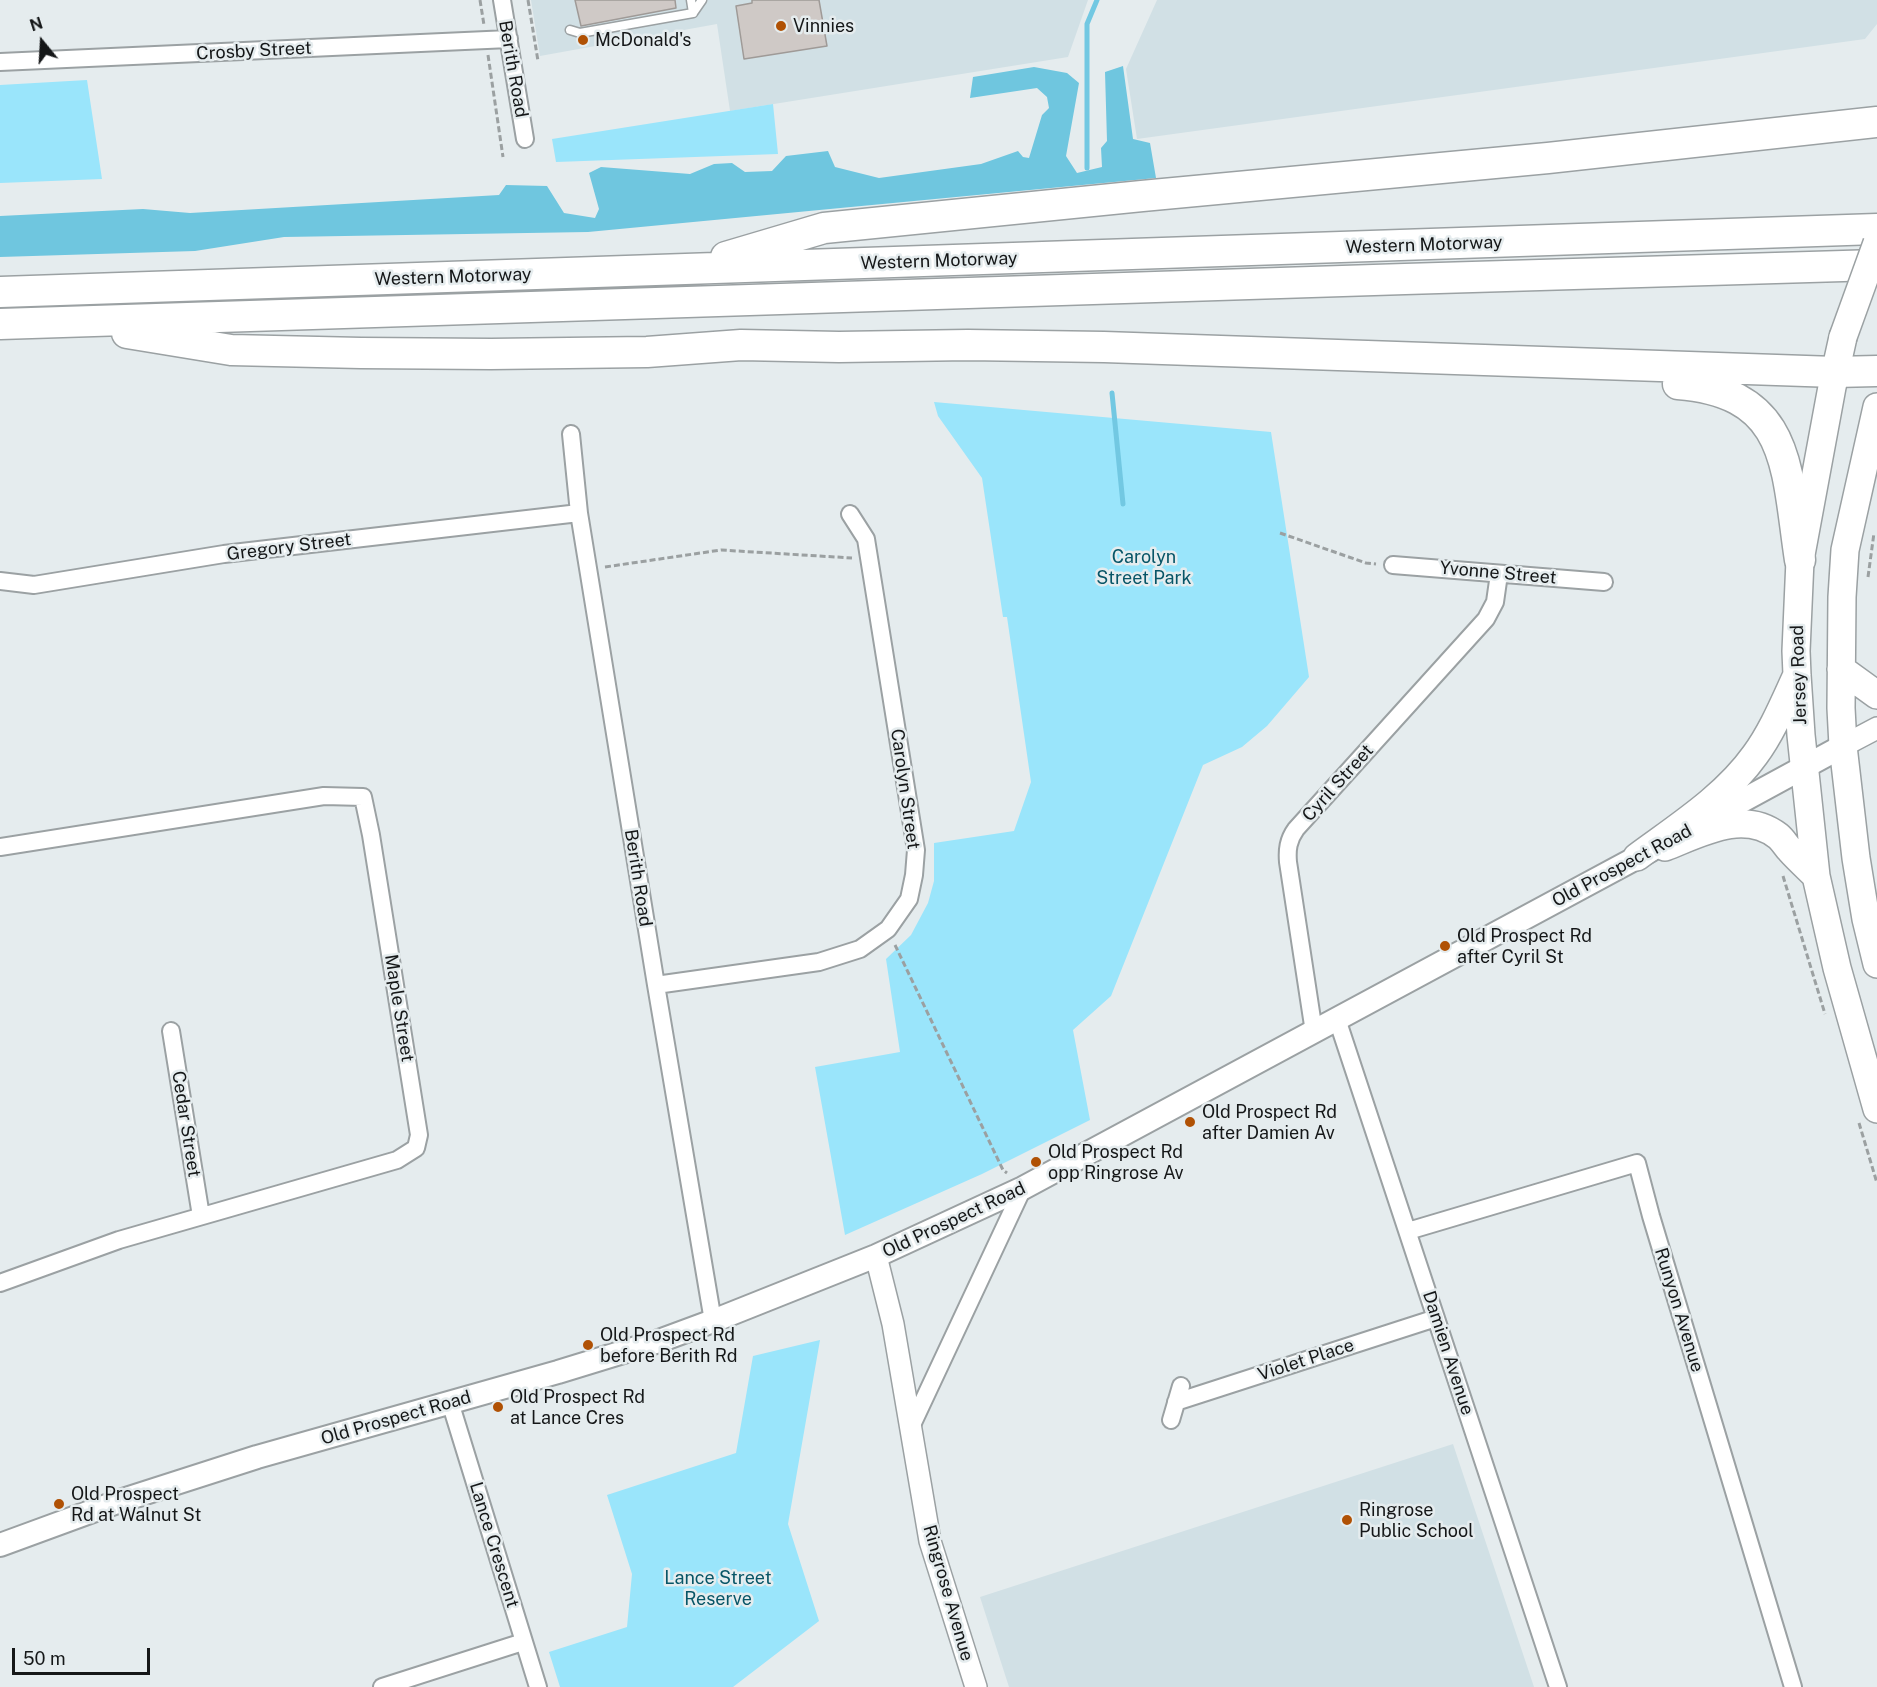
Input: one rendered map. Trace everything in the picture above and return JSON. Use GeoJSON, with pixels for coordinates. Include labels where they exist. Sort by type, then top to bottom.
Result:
{"type":"FeatureCollection","features":[{"type":"Feature","properties":{"kind":"highway"},"geometry":{"type":"LineString","coordinates":[[683,270],[824,228],[1142,195],[1548,158],[1877,122]]}},
{"type":"Feature","properties":{"kind":"highway","name":"Western Motorway"},"geometry":{"type":"LineString","coordinates":[[0,292],[1877,229]]}},
{"type":"Feature","properties":{"kind":"highway","name":"Jersey Road"},"geometry":{"type":"LineString","coordinates":[[1877,243],[1843,337],[1835,372],[1800,560],[1796,651],[1804,768],[1816,876],[1836,968],[1877,1109]]}},
{"type":"Feature","properties":{"kind":"highway","name":"Western Motorway"},"geometry":{"type":"LineString","coordinates":[[0,324],[1877,265]]}},
{"type":"Feature","properties":{"kind":"highway"},"geometry":{"type":"LineString","coordinates":[[61,322],[231,350],[491,354],[646,352],[741,345],[838,347],[979,345],[1104,347],[1835,372],[1877,371]]}},
{"type":"Feature","properties":{"kind":"highway"},"geometry":{"type":"LineString","coordinates":[[646,352],[766,362],[830,364],[1100,363],[1696,386],[1716,389],[1738,399],[1756,411],[1770,428],[1778,443],[1786,468],[1800,560]]}},
{"type":"Feature","properties":{"kind":"highway"},"geometry":{"type":"LineString","coordinates":[[1877,407],[1845,550],[1841,669],[1843,746],[1856,858],[1866,919],[1877,964]]}},
{"type":"Feature","properties":{"kind":"highway"},"geometry":{"type":"LineString","coordinates":[[1841,669],[1877,695]]}},
{"type":"Feature","properties":{"kind":"highway"},"geometry":{"type":"LineString","coordinates":[[1637,858],[1718,797],[1746,766],[1767,736],[1797,675]]}},
{"type":"Feature","properties":{"kind":"highway"},"geometry":{"type":"LineString","coordinates":[[1637,858],[1726,824],[1755,824],[1781,838],[1816,876]]}},
{"type":"Feature","properties":{"kind":"main road","name":"Old Prospect Road"},"geometry":{"type":"LineString","coordinates":[[0,1545],[120,1501],[257,1457],[659,1341],[876,1256],[1023,1188],[1843,746]]}},
{"type":"Feature","properties":{"kind":"street","name":"Berith Road"},"geometry":{"type":"LineString","coordinates":[[502,0],[525,139]]}},
{"type":"Feature","properties":{"kind":"street","name":"Crosby Street"},"geometry":{"type":"LineString","coordinates":[[0,62],[508,39]]}},
{"type":"Feature","properties":{"kind":"street","name":"Berith Road"},"geometry":{"type":"LineString","coordinates":[[571,434],[579,513],[713,1321]]}},
{"type":"Feature","properties":{"kind":"street","name":"Gregory Street"},"geometry":{"type":"LineString","coordinates":[[0,581],[9,584],[34,585],[224,554],[579,513]]}},
{"type":"Feature","properties":{"kind":"street","name":"Carolyn Street"},"geometry":{"type":"LineString","coordinates":[[656,985],[819,962],[860,949],[888,929],[909,899],[916,850],[866,539],[850,514]]}},
{"type":"Feature","properties":{"kind":"street","name":"Yvonne Street"},"geometry":{"type":"LineString","coordinates":[[1392,565],[1604,582]]}},
{"type":"Feature","properties":{"kind":"street","name":"Cyril Street"},"geometry":{"type":"LineString","coordinates":[[1314,1032],[1288,862],[1290,838],[1486,619],[1495,602],[1499,574]]}},
{"type":"Feature","properties":{"kind":"street","name":"Old Prospect Road"},"geometry":{"type":"LineString","coordinates":[[1843,746],[1877,728]]}},
{"type":"Feature","properties":{"kind":"street","name":"Maple Street"},"geometry":{"type":"LineString","coordinates":[[0,847],[324,796],[363,797],[419,1136],[416,1148],[397,1160],[100,1247],[0,1283]]}},
{"type":"Feature","properties":{"kind":"street","name":"Damien Avenue"},"geometry":{"type":"LineString","coordinates":[[1337,1019],[1558,1687]]}},
{"type":"Feature","properties":{"kind":"street","name":"Cedar Street"},"geometry":{"type":"LineString","coordinates":[[171,1031],[201,1216]]}},
{"type":"Feature","properties":{"kind":"street","name":"Runyon Avenue"},"geometry":{"type":"LineString","coordinates":[[1408,1231],[1637,1162],[1651,1216],[1793,1687]]}},
{"type":"Feature","properties":{"kind":"street"},"geometry":{"type":"LineString","coordinates":[[911,1427],[1023,1188]]}},
{"type":"Feature","properties":{"kind":"street","name":"Ringrose Avenue"},"geometry":{"type":"LineString","coordinates":[[876,1256],[892,1324],[930,1540],[976,1687]]}},
{"type":"Feature","properties":{"kind":"street","name":"Violet Place"},"geometry":{"type":"LineString","coordinates":[[1171,1420],[1179,1394],[1436,1318]]}},
{"type":"Feature","properties":{"kind":"street","name":"Lance Crescent"},"geometry":{"type":"LineString","coordinates":[[450,1402],[538,1687]]}},
{"type":"Feature","properties":{"kind":"street"},"geometry":{"type":"LineString","coordinates":[[382,1687],[523,1642]]}},
{"type":"Feature","properties":{"kind":"lane"},"geometry":{"type":"LineString","coordinates":[[691,0],[693,14]]}},
{"type":"Feature","properties":{"kind":"lane"},"geometry":{"type":"LineString","coordinates":[[570,30],[580,33],[693,14],[702,0]]}},
{"type":"Feature","properties":{"kind":"path"},"geometry":{"type":"LineString","coordinates":[[480,0],[503,157]]}},
{"type":"Feature","properties":{"kind":"path"},"geometry":{"type":"LineString","coordinates":[[528,0],[538,61]]}},
{"type":"Feature","properties":{"kind":"path"},"geometry":{"type":"LineString","coordinates":[[1868,578],[1874,530]]}},
{"type":"Feature","properties":{"kind":"path"},"geometry":{"type":"LineString","coordinates":[[1280,533],[1366,563],[1392,565]]}},
{"type":"Feature","properties":{"kind":"path"},"geometry":{"type":"LineString","coordinates":[[588,569],[721,550],[869,559]]}},
{"type":"Feature","properties":{"kind":"path"},"geometry":{"type":"LineString","coordinates":[[888,929],[1003,1170],[1023,1188]]}},
{"type":"Feature","properties":{"kind":"shaded area"},"geometry":{"type":"Polygon","coordinates":[[[531,0],[1088,0],[1068,57],[730,111],[717,24],[540,56],[531,0]]]}},
{"type":"Feature","properties":{"kind":"shaded area"},"geometry":{"type":"Polygon","coordinates":[[[1157,0],[1877,0],[1877,24],[1865,39],[1137,139],[1126,69],[1157,0]]]}},
{"type":"Feature","properties":{"kind":"shaded area"},"geometry":{"type":"Polygon","coordinates":[[[1123,66],[1133,139],[1150,143],[1156,178],[588,232],[284,237],[195,251],[0,257],[0,216],[143,209],[190,213],[499,195],[506,185],[547,186],[564,213],[595,218],[599,209],[589,173],[601,167],[690,174],[714,164],[732,163],[745,172],[772,171],[786,156],[828,151],[835,167],[879,178],[981,164],[1018,151],[1023,157],[1029,158],[1042,115],[1049,108],[1047,97],[1037,88],[970,98],[973,77],[1034,67],[1067,73],[1079,83],[1066,156],[1077,173],[1102,167],[1101,148],[1107,141],[1105,72],[1123,66]]]}},
{"type":"Feature","properties":{"kind":"shaded area","name":"Ringrose Public School"},"geometry":{"type":"Polygon","coordinates":[[[1453,1444],[1534,1687],[1009,1687],[980,1597],[1453,1444]]]}},
{"type":"Feature","properties":{"kind":"green space"},"geometry":{"type":"Polygon","coordinates":[[[87,80],[102,179],[0,183],[0,85],[87,80]]]}},
{"type":"Feature","properties":{"kind":"green space"},"geometry":{"type":"Polygon","coordinates":[[[773,104],[778,154],[556,162],[552,139],[773,104]]]}},
{"type":"Feature","properties":{"kind":"green space","name":"Carolyn Street Park"},"geometry":{"type":"Polygon","coordinates":[[[934,402],[1271,432],[1309,677],[1267,726],[1242,747],[1203,765],[1111,996],[1073,1030],[1090,1120],[982,1174],[845,1235],[815,1067],[900,1052],[886,959],[911,935],[928,903],[934,881],[934,843],[1014,831],[1031,782],[1007,617],[1003,617],[982,478],[938,416],[934,402]]]}},
{"type":"Feature","properties":{"kind":"green space","name":"Lance Street Reserve"},"geometry":{"type":"Polygon","coordinates":[[[820,1340],[788,1524],[819,1621],[733,1687],[560,1687],[549,1652],[627,1627],[632,1574],[607,1495],[736,1453],[753,1356],[820,1340]]]}},
{"type":"Feature","properties":{"kind":"building"},"geometry":{"type":"Polygon","coordinates":[[[575,0],[675,0],[676,8],[581,26],[575,0]]]}},
{"type":"Feature","properties":{"kind":"building","name":"Vinnies"},"geometry":{"type":"Polygon","coordinates":[[[752,0],[819,0],[827,46],[744,59],[736,6],[752,3],[752,0]]]}},
{"type":"Feature","properties":{"kind":"waterway"},"geometry":{"type":"LineString","coordinates":[[1087,168],[1087,24],[1097,0]]}},
{"type":"Feature","properties":{"kind":"waterway"},"geometry":{"type":"LineString","coordinates":[[1112,393],[1123,504]]}},
{"type":"Feature","properties":{"kind":"place","name":"Vinnies"},"geometry":{"type":"Point","coordinates":[781,26]}},
{"type":"Feature","properties":{"kind":"place","name":"McDonald's"},"geometry":{"type":"Point","coordinates":[583,40]}},
{"type":"Feature","properties":{"kind":"place","name":"Old Prospect Rd after Cyril St"},"geometry":{"type":"Point","coordinates":[1445,946]}},
{"type":"Feature","properties":{"kind":"place","name":"Old Prospect Rd after Damien Av"},"geometry":{"type":"Point","coordinates":[1190,1122]}},
{"type":"Feature","properties":{"kind":"place","name":"Old Prospect Rd opp Ringrose Av"},"geometry":{"type":"Point","coordinates":[1036,1162]}},
{"type":"Feature","properties":{"kind":"place","name":"Old Prospect Rd before Berith Rd"},"geometry":{"type":"Point","coordinates":[588,1345]}},
{"type":"Feature","properties":{"kind":"place","name":"Old Prospect Rd at Lance Cres"},"geometry":{"type":"Point","coordinates":[498,1407]}},
{"type":"Feature","properties":{"kind":"place","name":"Old Prospect Rd at Walnut St"},"geometry":{"type":"Point","coordinates":[59,1504]}},
{"type":"Feature","properties":{"kind":"place","name":"Ringrose Public School"},"geometry":{"type":"Point","coordinates":[1347,1520]}}]}
